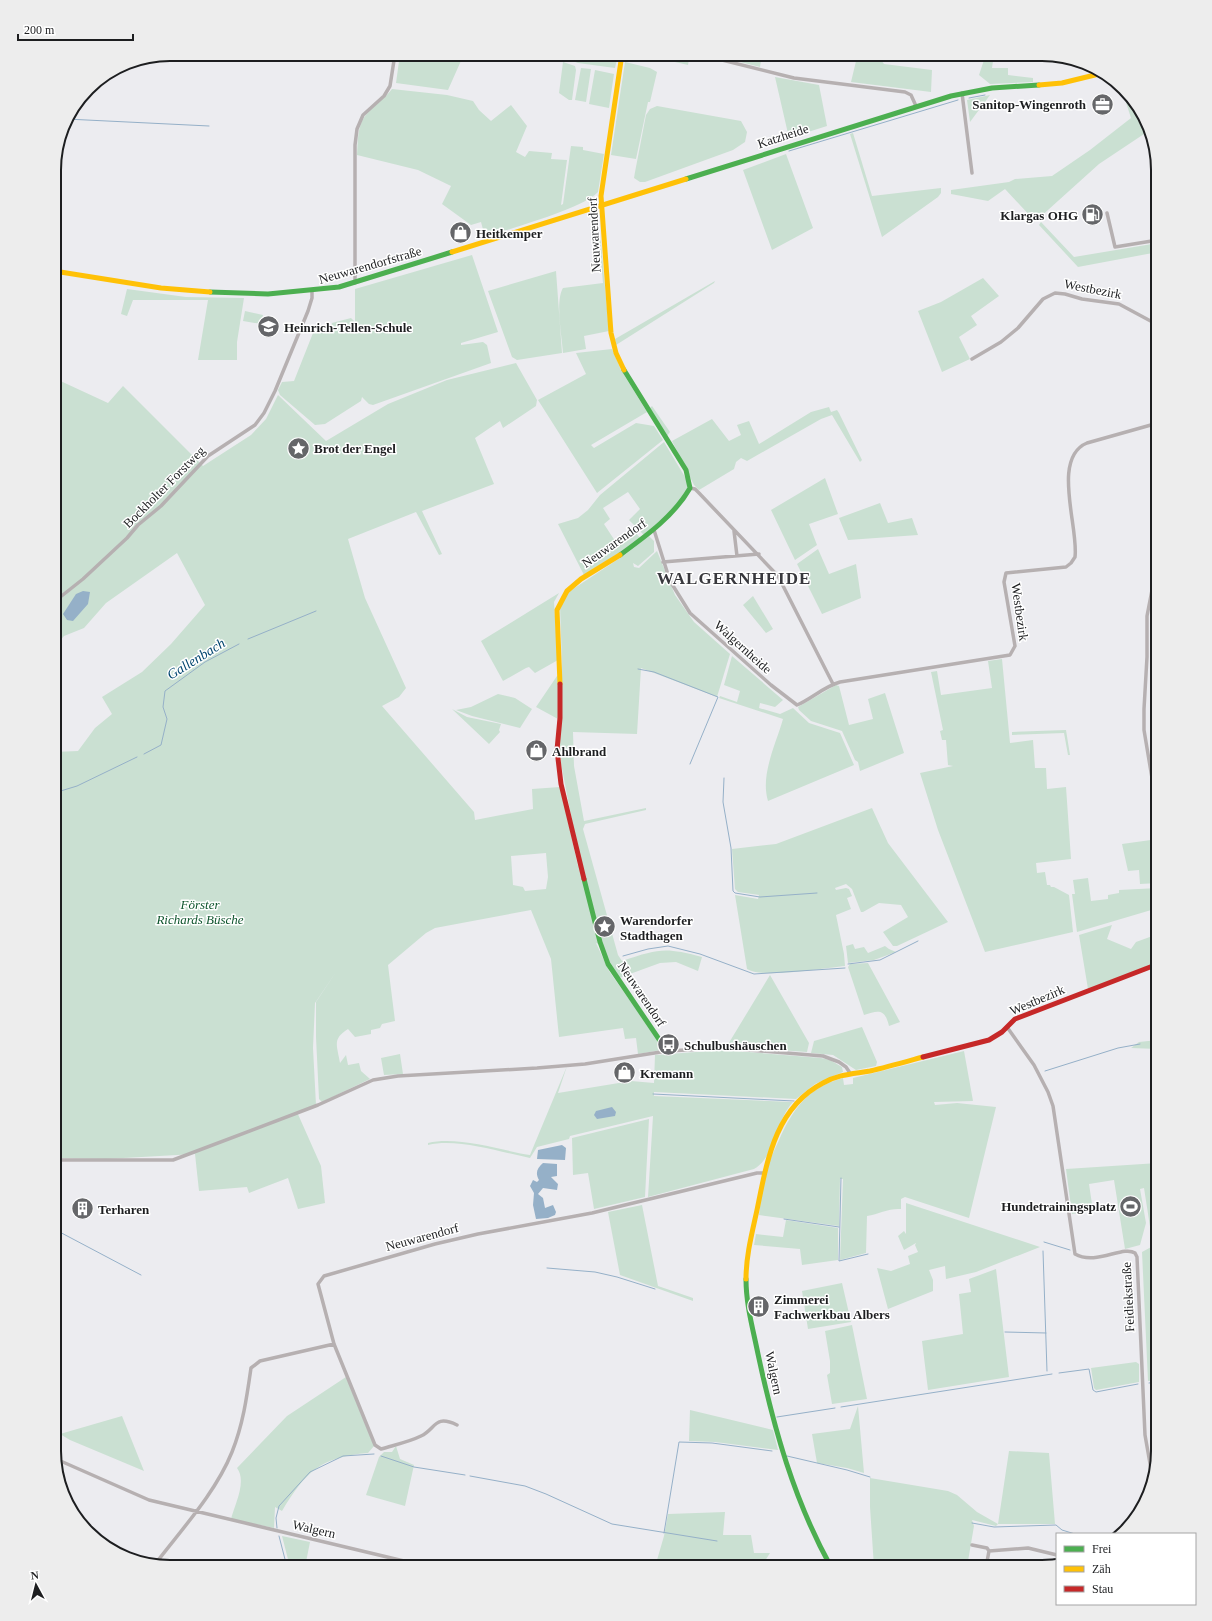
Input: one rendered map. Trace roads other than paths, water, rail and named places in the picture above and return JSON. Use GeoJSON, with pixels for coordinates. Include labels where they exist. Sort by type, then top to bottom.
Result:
{"type":"FeatureCollection","features":[{"type":"Feature","properties":{"kind":"street"},"geometry":{"type":"LineString","coordinates":[[355,283],[355,145],[357,129],[363,115],[387,91],[391,80],[394,61]]}},
{"type":"Feature","properties":{"kind":"street","name":"Neuwarendorf"},"geometry":{"type":"LineString","coordinates":[[621,61],[601,204],[611,333],[616,353],[628,378],[686,470],[690,482],[690,488],[681,504],[654,530],[610,562],[581,579],[567,591],[559,603],[557,610],[560,701],[557,750],[561,784],[567,811],[600,942],[605,956],[614,974],[667,1051]]}},
{"type":"Feature","properties":{"kind":"street"},"geometry":{"type":"LineString","coordinates":[[726,61],[794,78],[905,92],[911,95],[916,106]]}},
{"type":"Feature","properties":{"kind":"street","name":"Katzheide"},"geometry":{"type":"LineString","coordinates":[[657,187],[962,93],[992,88],[1062,83],[1094,75]]}},
{"type":"Feature","properties":{"kind":"street"},"geometry":{"type":"LineString","coordinates":[[962,93],[972,172]]}},
{"type":"Feature","properties":{"kind":"street","name":"Neuwarendorfstraße"},"geometry":{"type":"LineString","coordinates":[[61,272],[182,290],[280,294],[312,292],[355,283],[657,187]]}},
{"type":"Feature","properties":{"kind":"street"},"geometry":{"type":"LineString","coordinates":[[1107,213],[1115,247],[1151,241]]}},
{"type":"Feature","properties":{"kind":"street","name":"Bockholter Forstweg"},"geometry":{"type":"LineString","coordinates":[[61,596],[83,579],[127,538],[138,525],[161,506],[208,456],[255,425],[264,413],[275,391],[308,311],[312,298],[312,292]]}},
{"type":"Feature","properties":{"kind":"street","name":"Westbezirk"},"geometry":{"type":"LineString","coordinates":[[972,359],[1001,342],[1018,328],[1044,299],[1055,293],[1082,299],[1119,304],[1151,321]]}},
{"type":"Feature","properties":{"kind":"street","name":"Westbezirk"},"geometry":{"type":"LineString","coordinates":[[840,682],[1006,656],[1012,653],[1015,646],[1004,576],[1006,573],[1066,567],[1072,563],[1074,557],[1069,484],[1069,472],[1074,452],[1077,448],[1087,443],[1151,425]]}},
{"type":"Feature","properties":{"kind":"street"},"geometry":{"type":"LineString","coordinates":[[690,488],[699,492],[734,531],[744,538],[778,576],[833,684]]}},
{"type":"Feature","properties":{"kind":"street","name":"Walgernheide"},"geometry":{"type":"LineString","coordinates":[[654,530],[656,532],[663,562],[670,581],[690,613],[791,703],[797,705],[809,700],[833,684],[840,682]]}},
{"type":"Feature","properties":{"kind":"street"},"geometry":{"type":"LineString","coordinates":[[734,531],[737,556]]}},
{"type":"Feature","properties":{"kind":"street"},"geometry":{"type":"LineString","coordinates":[[663,562],[759,554]]}},
{"type":"Feature","properties":{"kind":"street"},"geometry":{"type":"LineString","coordinates":[[1151,597],[1147,616],[1144,719],[1151,766]]}},
{"type":"Feature","properties":{"kind":"street","name":"Westbezirk"},"geometry":{"type":"LineString","coordinates":[[763,1173],[789,1111],[808,1093],[834,1078],[850,1073],[869,1071],[995,1038],[1015,1019],[1151,967]]}},
{"type":"Feature","properties":{"kind":"street","name":"Feidiekstraße"},"geometry":{"type":"LineString","coordinates":[[1007,1027],[1034,1065],[1048,1092],[1053,1106],[1075,1254],[1081,1257],[1092,1258],[1129,1251],[1136,1253],[1144,1424],[1149,1464]]}},
{"type":"Feature","properties":{"kind":"street"},"geometry":{"type":"LineString","coordinates":[[61,1160],[173,1160],[318,1105],[373,1080],[404,1075],[585,1064],[667,1051],[724,1048],[823,1056],[840,1062],[850,1073]]}},
{"type":"Feature","properties":{"kind":"street","name":"Neuwarendorf"},"geometry":{"type":"LineString","coordinates":[[334,1344],[318,1284],[324,1276],[478,1234],[592,1213],[757,1173],[763,1173]]}},
{"type":"Feature","properties":{"kind":"street","name":"Walgern"},"geometry":{"type":"LineString","coordinates":[[763,1173],[747,1269],[746,1293],[762,1374],[781,1455],[816,1542],[827,1560]]}},
{"type":"Feature","properties":{"kind":"street"},"geometry":{"type":"LineString","coordinates":[[159,1559],[216,1483],[232,1452],[246,1406],[251,1368],[260,1361],[334,1344],[375,1445],[379,1449],[423,1436],[433,1425],[442,1421],[457,1425]]}},
{"type":"Feature","properties":{"kind":"street","name":"Walgern"},"geometry":{"type":"LineString","coordinates":[[62,1462],[148,1500],[399,1560]]}},
{"type":"Feature","properties":{"kind":"street"},"geometry":{"type":"LineString","coordinates":[[972,1545],[987,1548],[989,1551],[1028,1548],[1056,1555]]}},
{"type":"Feature","properties":{"kind":"street"},"geometry":{"type":"LineString","coordinates":[[987,1560],[989,1551]]}},
{"type":"Feature","properties":{"kind":"water"},"geometry":{"type":"Polygon","coordinates":[[[83,591],[90,592],[88,604],[73,621],[67,620],[63,614],[76,594],[83,591]]]}},
{"type":"Feature","properties":{"kind":"water"},"geometry":{"type":"Polygon","coordinates":[[[612,1107],[616,1112],[615,1116],[597,1119],[594,1115],[596,1111],[612,1107]]]}},
{"type":"Feature","properties":{"kind":"water"},"geometry":{"type":"Polygon","coordinates":[[[562,1145],[566,1148],[565,1160],[537,1159],[538,1150],[562,1145]]]}},
{"type":"Feature","properties":{"kind":"water"},"geometry":{"type":"Polygon","coordinates":[[[543,1163],[557,1164],[557,1176],[551,1177],[558,1184],[557,1190],[543,1188],[538,1194],[543,1198],[545,1208],[553,1205],[556,1212],[555,1215],[548,1218],[536,1219],[533,1205],[534,1193],[530,1186],[533,1180],[537,1182],[539,1180],[537,1171],[543,1163]]]}},
{"type":"Feature","properties":{"kind":"waterway"},"geometry":{"type":"LineString","coordinates":[[969,98],[985,95]]}},
{"type":"Feature","properties":{"kind":"waterway"},"geometry":{"type":"LineString","coordinates":[[789,151],[958,100]]}},
{"type":"Feature","properties":{"kind":"waterway"},"geometry":{"type":"LineString","coordinates":[[73,119],[209,126]]}},
{"type":"Feature","properties":{"kind":"waterway","name":"Gallenbach"},"geometry":{"type":"LineString","coordinates":[[248,639],[316,611]]}},
{"type":"Feature","properties":{"kind":"waterway","name":"Gallenbach"},"geometry":{"type":"LineString","coordinates":[[144,754],[161,745],[167,719],[163,707],[165,691],[205,662],[239,644]]}},
{"type":"Feature","properties":{"kind":"waterway"},"geometry":{"type":"LineString","coordinates":[[638,669],[654,672],[718,697],[690,764]]}},
{"type":"Feature","properties":{"kind":"waterway","name":"Gallenbach"},"geometry":{"type":"LineString","coordinates":[[61,791],[77,786],[137,757]]}},
{"type":"Feature","properties":{"kind":"waterway"},"geometry":{"type":"LineString","coordinates":[[724,778],[723,802],[731,848],[733,891],[735,893],[760,897],[817,893]]}},
{"type":"Feature","properties":{"kind":"waterway"},"geometry":{"type":"LineString","coordinates":[[848,964],[880,960],[918,941]]}},
{"type":"Feature","properties":{"kind":"waterway"},"geometry":{"type":"LineString","coordinates":[[623,956],[648,949],[668,946],[700,954],[754,974],[845,968]]}},
{"type":"Feature","properties":{"kind":"waterway"},"geometry":{"type":"LineString","coordinates":[[1045,1071],[1118,1048],[1140,1044]]}},
{"type":"Feature","properties":{"kind":"waterway"},"geometry":{"type":"LineString","coordinates":[[653,1094],[794,1101]]}},
{"type":"Feature","properties":{"kind":"waterway"},"geometry":{"type":"LineString","coordinates":[[841,1178],[839,1261],[868,1254]]}},
{"type":"Feature","properties":{"kind":"waterway"},"geometry":{"type":"LineString","coordinates":[[784,1219],[839,1227]]}},
{"type":"Feature","properties":{"kind":"waterway"},"geometry":{"type":"LineString","coordinates":[[61,1233],[141,1275]]}},
{"type":"Feature","properties":{"kind":"waterway"},"geometry":{"type":"LineString","coordinates":[[1044,1242],[1070,1250]]}},
{"type":"Feature","properties":{"kind":"waterway"},"geometry":{"type":"LineString","coordinates":[[1043,1251],[1047,1371]]}},
{"type":"Feature","properties":{"kind":"waterway"},"geometry":{"type":"LineString","coordinates":[[547,1268],[595,1272],[655,1289]]}},
{"type":"Feature","properties":{"kind":"waterway"},"geometry":{"type":"LineString","coordinates":[[1005,1332],[1046,1333]]}},
{"type":"Feature","properties":{"kind":"waterway"},"geometry":{"type":"LineString","coordinates":[[1059,1373],[1089,1369],[1093,1390],[1096,1392],[1138,1384]]}},
{"type":"Feature","properties":{"kind":"waterway"},"geometry":{"type":"LineString","coordinates":[[841,1407],[1052,1374]]}},
{"type":"Feature","properties":{"kind":"waterway"},"geometry":{"type":"LineString","coordinates":[[777,1417],[835,1408]]}},
{"type":"Feature","properties":{"kind":"waterway"},"geometry":{"type":"LineString","coordinates":[[664,1533],[679,1442],[712,1443],[772,1451]]}},
{"type":"Feature","properties":{"kind":"waterway"},"geometry":{"type":"LineString","coordinates":[[277,1528],[276,1518],[279,1506],[310,1472],[343,1456],[374,1454]]}},
{"type":"Feature","properties":{"kind":"waterway"},"geometry":{"type":"LineString","coordinates":[[381,1456],[414,1467],[465,1475]]}},
{"type":"Feature","properties":{"kind":"waterway"},"geometry":{"type":"LineString","coordinates":[[787,1456],[870,1477]]}},
{"type":"Feature","properties":{"kind":"waterway"},"geometry":{"type":"LineString","coordinates":[[470,1476],[525,1486],[612,1524],[717,1541]]}},
{"type":"Feature","properties":{"kind":"waterway"},"geometry":{"type":"LineString","coordinates":[[972,1523],[994,1527],[1056,1525],[1062,1530],[1072,1533]]}},
{"type":"Feature","properties":{"kind":"waterway"},"geometry":{"type":"LineString","coordinates":[[279,1536],[285,1560]]}},
{"type":"Feature","properties":{"kind":"place","name":"Sanitop-Wingenroth"},"geometry":{"type":"Point","coordinates":[1102,104]}},
{"type":"Feature","properties":{"kind":"place","name":"Klargas OHG"},"geometry":{"type":"Point","coordinates":[1093,215]}},
{"type":"Feature","properties":{"kind":"place","name":"Heitkemper"},"geometry":{"type":"Point","coordinates":[461,233]}},
{"type":"Feature","properties":{"kind":"place","name":"Heinrich-Tellen-Schule"},"geometry":{"type":"Point","coordinates":[269,327]}},
{"type":"Feature","properties":{"kind":"place","name":"Brot der Engel"},"geometry":{"type":"Point","coordinates":[299,448]}},
{"type":"Feature","properties":{"kind":"place","name":"Ahlbrand"},"geometry":{"type":"Point","coordinates":[537,751]}},
{"type":"Feature","properties":{"kind":"place","name":"Warendorfer Stadthagen"},"geometry":{"type":"Point","coordinates":[605,927]}},
{"type":"Feature","properties":{"kind":"place","name":"Schulbushäuschen"},"geometry":{"type":"Point","coordinates":[669,1045]}},
{"type":"Feature","properties":{"kind":"place","name":"Kremann"},"geometry":{"type":"Point","coordinates":[624,1073]}},
{"type":"Feature","properties":{"kind":"place","name":"Hundetrainingsplatz"},"geometry":{"type":"Point","coordinates":[1131,1206]}},
{"type":"Feature","properties":{"kind":"place","name":"Terharen"},"geometry":{"type":"Point","coordinates":[83,1209]}},
{"type":"Feature","properties":{"kind":"place","name":"Zimmerei Fachwerkbau Albers"},"geometry":{"type":"Point","coordinates":[758,1306]}},
{"type":"Feature","properties":{"kind":"district","name":"WALGERNHEIDE"},"geometry":{"type":"Point","coordinates":[734,578]}},
{"type":"Feature","properties":{"kind":"park label","name":"Förster Richards Büsche"},"geometry":{"type":"Point","coordinates":[200,912]}}]}
